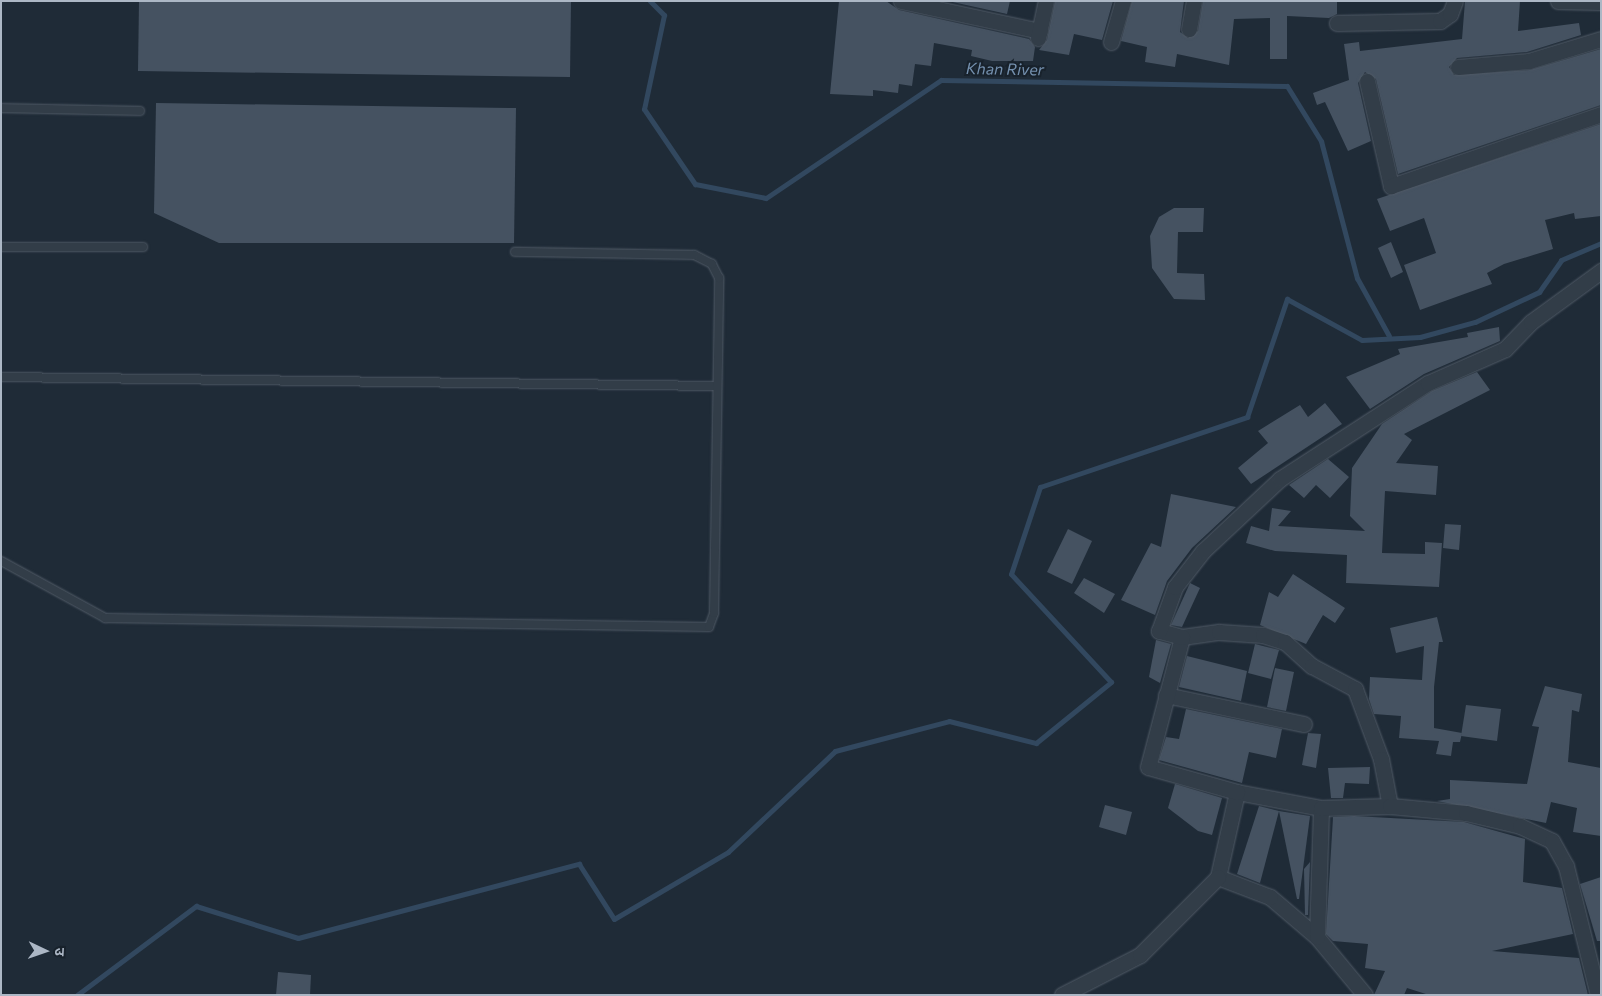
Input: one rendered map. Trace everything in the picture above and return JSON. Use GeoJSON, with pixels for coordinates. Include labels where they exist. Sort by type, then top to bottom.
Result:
{"type":"FeatureCollection","features":[{"type":"Feature","properties":{"kind":"street"},"geometry":{"type":"LineString","coordinates":[[901,1],[1039,35],[1046,1]]}},
{"type":"Feature","properties":{"kind":"street"},"geometry":{"type":"LineString","coordinates":[[1111,42],[1123,1]]}},
{"type":"Feature","properties":{"kind":"street"},"geometry":{"type":"LineString","coordinates":[[1189,29],[1194,1]]}},
{"type":"Feature","properties":{"kind":"street"},"geometry":{"type":"LineString","coordinates":[[1337,23],[1440,21],[1450,14],[1455,1]]}},
{"type":"Feature","properties":{"kind":"street"},"geometry":{"type":"LineString","coordinates":[[1558,1],[1601,2]]}},
{"type":"Feature","properties":{"kind":"street"},"geometry":{"type":"LineString","coordinates":[[1458,66],[1529,61],[1601,39]]}},
{"type":"Feature","properties":{"kind":"street"},"geometry":{"type":"LineString","coordinates":[[1367,81],[1391,186],[1601,114]]}},
{"type":"Feature","properties":{"kind":"street"},"geometry":{"type":"LineString","coordinates":[[1390,806],[1381,760],[1355,689],[1312,666],[1285,642],[1264,635],[1218,632],[1182,637],[1159,631],[1175,587],[1202,551],[1280,479],[1428,383],[1505,349],[1531,322],[1601,271]]}},
{"type":"Feature","properties":{"kind":"street"},"geometry":{"type":"LineString","coordinates":[[1182,637],[1148,767],[1237,792],[1321,808],[1390,806],[1466,813],[1520,826],[1552,841],[1566,866],[1598,995]]}},
{"type":"Feature","properties":{"kind":"street"},"geometry":{"type":"LineString","coordinates":[[1166,695],[1304,724]]}},
{"type":"Feature","properties":{"kind":"street"},"geometry":{"type":"LineString","coordinates":[[1062,995],[1140,955],[1218,877],[1237,792]]}},
{"type":"Feature","properties":{"kind":"street"},"geometry":{"type":"LineString","coordinates":[[1317,937],[1321,808]]}},
{"type":"Feature","properties":{"kind":"street"},"geometry":{"type":"LineString","coordinates":[[1218,877],[1270,898],[1317,937],[1365,995]]}},
{"type":"Feature","properties":{"kind":"lane"},"geometry":{"type":"LineString","coordinates":[[1,108],[140,111]]}},
{"type":"Feature","properties":{"kind":"lane"},"geometry":{"type":"LineString","coordinates":[[1,247],[143,246]]}},
{"type":"Feature","properties":{"kind":"lane"},"geometry":{"type":"LineString","coordinates":[[1,561],[105,618],[709,627],[714,613],[719,278],[712,264],[694,255],[674,253],[515,252]]}},
{"type":"Feature","properties":{"kind":"lane"},"geometry":{"type":"LineString","coordinates":[[1,377],[717,386]]}},
{"type":"Feature","properties":{"kind":"building"},"geometry":{"type":"Polygon","coordinates":[[[139,1],[571,1],[570,77],[138,71],[139,1]]]}},
{"type":"Feature","properties":{"kind":"building"},"geometry":{"type":"Polygon","coordinates":[[[839,1],[886,1],[899,10],[1029,39],[1035,47],[1033,61],[992,61],[971,56],[972,50],[934,43],[931,66],[915,64],[912,86],[899,84],[898,93],[873,90],[873,96],[830,94],[839,1]]]}},
{"type":"Feature","properties":{"kind":"building"},"geometry":{"type":"Polygon","coordinates":[[[948,1],[1010,1],[1007,14],[948,1]]]}},
{"type":"Feature","properties":{"kind":"building"},"geometry":{"type":"Polygon","coordinates":[[[1055,1],[1113,1],[1102,40],[1074,34],[1069,55],[1039,50],[1047,40],[1055,1]]]}},
{"type":"Feature","properties":{"kind":"building"},"geometry":{"type":"Polygon","coordinates":[[[1132,1],[1184,1],[1180,32],[1188,38],[1198,31],[1203,1],[1337,1],[1337,14],[1329,18],[1287,16],[1287,59],[1270,59],[1270,18],[1234,19],[1229,65],[1177,54],[1175,67],[1145,62],[1147,47],[1121,41],[1132,1]]]}},
{"type":"Feature","properties":{"kind":"building"},"geometry":{"type":"Polygon","coordinates":[[[1465,1],[1520,1],[1518,31],[1579,23],[1581,35],[1527,52],[1457,58],[1449,67],[1454,75],[1530,70],[1601,49],[1601,105],[1398,174],[1376,79],[1365,72],[1358,83],[1371,141],[1348,151],[1325,102],[1317,105],[1313,93],[1349,80],[1344,44],[1359,42],[1360,51],[1462,39],[1465,1]]]}},
{"type":"Feature","properties":{"kind":"building"},"geometry":{"type":"Polygon","coordinates":[[[156,103],[516,108],[514,243],[219,243],[154,213],[156,103]]]}},
{"type":"Feature","properties":{"kind":"building"},"geometry":{"type":"Polygon","coordinates":[[[1601,124],[1601,216],[1575,219],[1574,213],[1545,220],[1553,249],[1504,264],[1487,273],[1492,284],[1420,310],[1404,265],[1436,253],[1424,218],[1390,231],[1377,199],[1601,124]]]}},
{"type":"Feature","properties":{"kind":"building"},"geometry":{"type":"Polygon","coordinates":[[[1174,208],[1204,208],[1203,232],[1178,232],[1177,273],[1204,274],[1205,300],[1174,299],[1152,268],[1150,236],[1159,217],[1174,208]]]}},
{"type":"Feature","properties":{"kind":"building"},"geometry":{"type":"Polygon","coordinates":[[[1391,242],[1403,272],[1391,278],[1378,248],[1391,242]]]}},
{"type":"Feature","properties":{"kind":"building"},"geometry":{"type":"Polygon","coordinates":[[[1499,327],[1500,341],[1424,374],[1370,409],[1346,377],[1400,354],[1398,349],[1468,337],[1467,333],[1499,327]]]}},
{"type":"Feature","properties":{"kind":"building"},"geometry":{"type":"Polygon","coordinates":[[[1477,372],[1490,390],[1404,434],[1412,440],[1396,463],[1438,466],[1436,495],[1385,491],[1382,553],[1425,554],[1425,542],[1442,543],[1439,587],[1346,583],[1347,555],[1275,551],[1246,543],[1251,526],[1269,531],[1272,508],[1291,511],[1278,526],[1365,531],[1350,516],[1352,468],[1382,424],[1432,391],[1477,372]]]}},
{"type":"Feature","properties":{"kind":"building"},"geometry":{"type":"Polygon","coordinates":[[[1325,403],[1342,424],[1251,484],[1238,468],[1268,443],[1258,431],[1300,405],[1308,417],[1325,403]]]}},
{"type":"Feature","properties":{"kind":"building"},"geometry":{"type":"Polygon","coordinates":[[[1328,459],[1349,477],[1330,498],[1316,485],[1304,498],[1289,485],[1328,459]]]}},
{"type":"Feature","properties":{"kind":"building"},"geometry":{"type":"Polygon","coordinates":[[[1171,494],[1236,507],[1192,548],[1167,581],[1155,615],[1121,600],[1151,543],[1161,547],[1171,494]]]}},
{"type":"Feature","properties":{"kind":"building"},"geometry":{"type":"Polygon","coordinates":[[[1445,524],[1461,525],[1459,550],[1443,548],[1445,524]]]}},
{"type":"Feature","properties":{"kind":"building"},"geometry":{"type":"Polygon","coordinates":[[[1068,529],[1092,541],[1072,584],[1047,572],[1068,529]]]}},
{"type":"Feature","properties":{"kind":"building"},"geometry":{"type":"Polygon","coordinates":[[[1293,574],[1345,608],[1335,623],[1323,615],[1306,644],[1260,625],[1269,592],[1278,597],[1293,574]]]}},
{"type":"Feature","properties":{"kind":"building"},"geometry":{"type":"Polygon","coordinates":[[[1084,578],[1115,594],[1104,613],[1074,593],[1084,578]]]}},
{"type":"Feature","properties":{"kind":"building"},"geometry":{"type":"Polygon","coordinates":[[[1190,583],[1200,588],[1182,627],[1171,625],[1190,583]]]}},
{"type":"Feature","properties":{"kind":"building"},"geometry":{"type":"Polygon","coordinates":[[[1437,617],[1443,642],[1439,642],[1434,687],[1434,728],[1462,733],[1460,742],[1453,742],[1451,756],[1436,754],[1439,741],[1399,738],[1401,716],[1374,714],[1369,699],[1370,677],[1422,680],[1424,646],[1396,653],[1390,628],[1437,617]]]}},
{"type":"Feature","properties":{"kind":"building"},"geometry":{"type":"Polygon","coordinates":[[[1156,640],[1171,644],[1160,683],[1149,677],[1156,640]]]}},
{"type":"Feature","properties":{"kind":"building"},"geometry":{"type":"Polygon","coordinates":[[[1255,644],[1279,650],[1271,679],[1248,673],[1255,644]]]}},
{"type":"Feature","properties":{"kind":"building"},"geometry":{"type":"Polygon","coordinates":[[[1187,656],[1247,671],[1241,701],[1179,687],[1187,656]]]}},
{"type":"Feature","properties":{"kind":"building"},"geometry":{"type":"Polygon","coordinates":[[[1275,668],[1294,672],[1286,711],[1267,707],[1275,668]]]}},
{"type":"Feature","properties":{"kind":"building"},"geometry":{"type":"Polygon","coordinates":[[[1545,686],[1582,694],[1579,712],[1572,710],[1568,762],[1601,768],[1601,836],[1573,832],[1577,808],[1551,802],[1546,823],[1437,801],[1450,799],[1450,780],[1527,784],[1539,727],[1532,726],[1545,686]]]}},
{"type":"Feature","properties":{"kind":"building"},"geometry":{"type":"Polygon","coordinates":[[[1466,705],[1501,709],[1497,741],[1461,736],[1466,705]]]}},
{"type":"Feature","properties":{"kind":"building"},"geometry":{"type":"Polygon","coordinates":[[[1186,709],[1282,729],[1276,758],[1249,752],[1242,783],[1159,760],[1166,737],[1179,739],[1186,709]]]}},
{"type":"Feature","properties":{"kind":"building"},"geometry":{"type":"Polygon","coordinates":[[[1308,733],[1321,734],[1316,768],[1302,765],[1308,733]]]}},
{"type":"Feature","properties":{"kind":"building"},"geometry":{"type":"Polygon","coordinates":[[[1370,767],[1369,784],[1345,783],[1343,798],[1331,798],[1328,768],[1370,767]]]}},
{"type":"Feature","properties":{"kind":"building"},"geometry":{"type":"Polygon","coordinates":[[[1175,784],[1222,798],[1212,835],[1198,831],[1168,808],[1175,784]]]}},
{"type":"Feature","properties":{"kind":"building"},"geometry":{"type":"Polygon","coordinates":[[[1105,805],[1132,812],[1126,835],[1099,827],[1105,805]]]}},
{"type":"Feature","properties":{"kind":"building"},"geometry":{"type":"Polygon","coordinates":[[[1259,806],[1279,811],[1260,883],[1237,874],[1259,806]]]}},
{"type":"Feature","properties":{"kind":"building"},"geometry":{"type":"Polygon","coordinates":[[[1279,811],[1310,816],[1299,899],[1297,899],[1279,811]]]}},
{"type":"Feature","properties":{"kind":"building"},"geometry":{"type":"Polygon","coordinates":[[[1354,816],[1464,822],[1525,839],[1523,882],[1562,888],[1573,934],[1492,951],[1579,958],[1588,995],[1429,995],[1407,988],[1404,995],[1374,995],[1385,971],[1365,968],[1368,944],[1333,941],[1326,934],[1333,817],[1354,816]]]}},
{"type":"Feature","properties":{"kind":"building"},"geometry":{"type":"Polygon","coordinates":[[[1310,862],[1308,915],[1305,915],[1304,869],[1310,862]]]}},
{"type":"Feature","properties":{"kind":"building"},"geometry":{"type":"Polygon","coordinates":[[[1601,877],[1601,941],[1597,941],[1580,884],[1601,877]]]}},
{"type":"Feature","properties":{"kind":"building"},"geometry":{"type":"Polygon","coordinates":[[[278,972],[311,975],[310,995],[276,995],[278,972]]]}},
{"type":"Feature","properties":{"kind":"waterway","name":"Khan River"},"geometry":{"type":"LineString","coordinates":[[650,1],[664,15],[644,109],[695,184],[766,198],[941,80],[1287,86],[1321,141],[1357,278],[1389,336]]}},
{"type":"Feature","properties":{"kind":"waterway"},"geometry":{"type":"LineString","coordinates":[[77,995],[196,906],[298,938],[579,864],[614,919],[728,852],[835,751],[949,721],[1036,743],[1111,682],[1011,574],[1040,487],[1247,417],[1287,299],[1362,340],[1420,337],[1475,322],[1539,292],[1561,260],[1601,243]]}}]}
